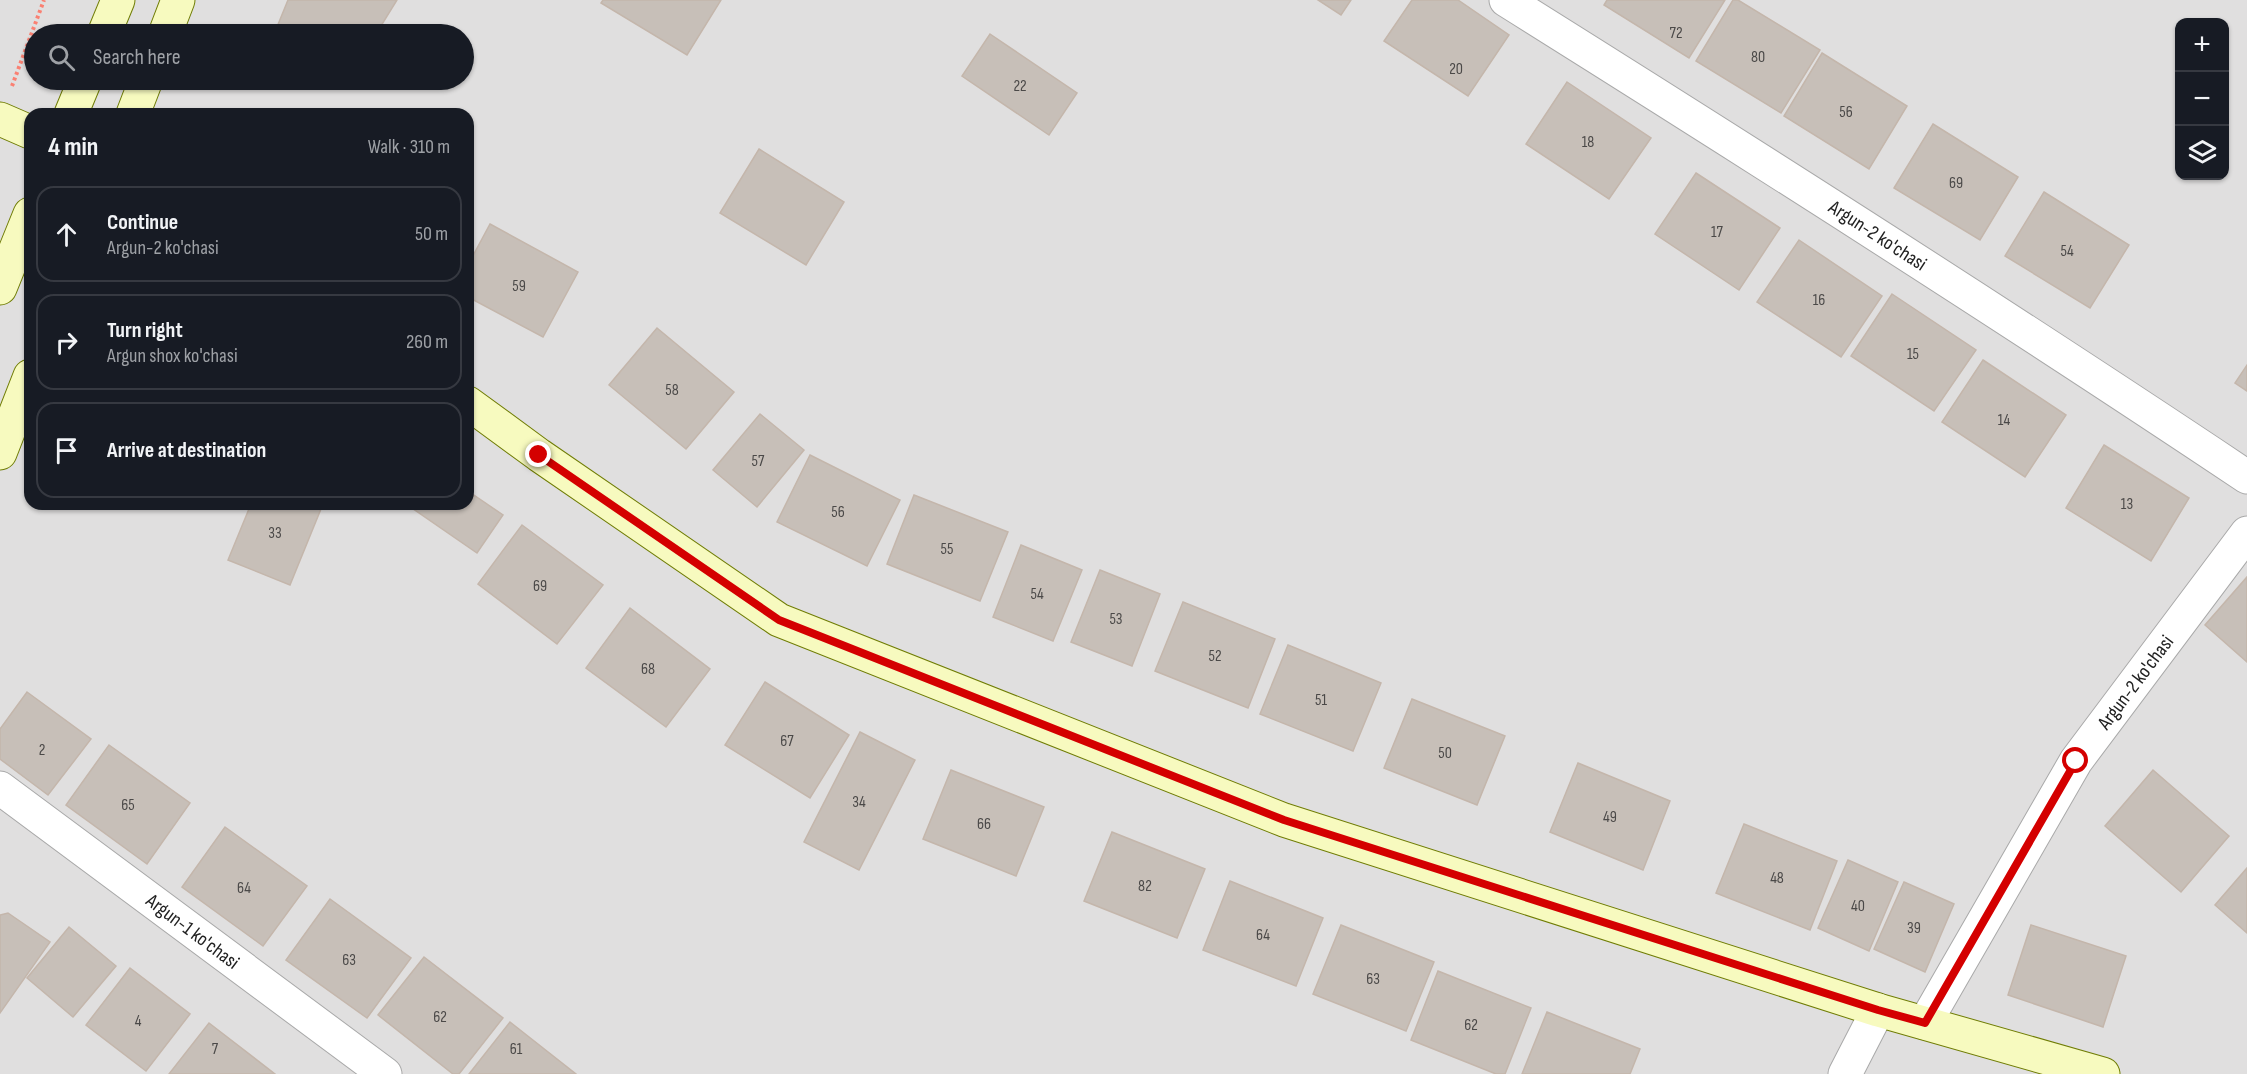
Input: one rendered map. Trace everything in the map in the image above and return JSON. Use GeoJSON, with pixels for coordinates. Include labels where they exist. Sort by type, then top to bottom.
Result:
{"type":"FeatureCollection","features":[{"type":"Feature","properties":{"kind":"street"},"geometry":{"type":"LineString","coordinates":[[108,24],[118,0]]}},
{"type":"Feature","properties":{"kind":"street"},"geometry":{"type":"LineString","coordinates":[[169,24],[178,0]]}},
{"type":"Feature","properties":{"kind":"street","name":"Argun-2 ko'chasi"},"geometry":{"type":"LineString","coordinates":[[1506,0],[2073,360],[2247,477]]}},
{"type":"Feature","properties":{"kind":"street"},"geometry":{"type":"LineString","coordinates":[[73,108],[81,90]]}},
{"type":"Feature","properties":{"kind":"street"},"geometry":{"type":"LineString","coordinates":[[135,108],[143,90]]}},
{"type":"Feature","properties":{"kind":"street"},"geometry":{"type":"LineString","coordinates":[[4,108],[24,126]]}},
{"type":"Feature","properties":{"kind":"street"},"geometry":{"type":"LineString","coordinates":[[0,288],[24,229]]}},
{"type":"Feature","properties":{"kind":"street"},"geometry":{"type":"LineString","coordinates":[[0,453],[24,391]]}},
{"type":"Feature","properties":{"kind":"street"},"geometry":{"type":"LineString","coordinates":[[474,407],[539,455],[779,620],[1284,820],[1878,1010],[2103,1074]]}},
{"type":"Feature","properties":{"kind":"street","name":"Argun-2 ko'chasi"},"geometry":{"type":"LineString","coordinates":[[1925,1023],[2076,761],[2247,533]]}},
{"type":"Feature","properties":{"kind":"street","name":"Argun-1 ko'chasi"},"geometry":{"type":"LineString","coordinates":[[0,788],[385,1074]]}},
{"type":"Feature","properties":{"kind":"street"},"geometry":{"type":"LineString","coordinates":[[1845,1074],[1878,1010]]}},
{"type":"Feature","properties":{"kind":"path"},"geometry":{"type":"LineString","coordinates":[[35,24],[44,0]]}},
{"type":"Feature","properties":{"kind":"path"},"geometry":{"type":"LineString","coordinates":[[4,108],[24,54]]}},
{"type":"Feature","properties":{"kind":"shaded area"},"geometry":{"type":"Polygon","coordinates":[[[0,0],[2247,0],[2247,1074],[0,1074],[0,0]]]}},
{"type":"Feature","properties":{"kind":"building"},"geometry":{"type":"Polygon","coordinates":[[[288,0],[397,0],[382,24],[278,24],[288,0]]]}},
{"type":"Feature","properties":{"kind":"building"},"geometry":{"type":"Polygon","coordinates":[[[603,0],[721,0],[687,55],[601,3],[603,0]]]}},
{"type":"Feature","properties":{"kind":"building"},"geometry":{"type":"Polygon","coordinates":[[[1318,0],[1351,0],[1341,15],[1318,0]]]}},
{"type":"Feature","properties":{"kind":"building"},"geometry":{"type":"Polygon","coordinates":[[[1412,0],[1458,0],[1509,35],[1468,96],[1384,41],[1412,0]]]}},
{"type":"Feature","properties":{"kind":"building"},"geometry":{"type":"Polygon","coordinates":[[[1607,0],[1725,0],[1689,58],[1604,5],[1607,0]]]}},
{"type":"Feature","properties":{"kind":"building"},"geometry":{"type":"Polygon","coordinates":[[[1733,0],[1738,0],[1820,50],[1781,113],[1696,61],[1733,0]]]}},
{"type":"Feature","properties":{"kind":"building"},"geometry":{"type":"Polygon","coordinates":[[[990,34],[1077,93],[1049,135],[962,76],[990,34]]]}},
{"type":"Feature","properties":{"kind":"building"},"geometry":{"type":"Polygon","coordinates":[[[1822,53],[1907,106],[1869,169],[1784,116],[1822,53]]]}},
{"type":"Feature","properties":{"kind":"building"},"geometry":{"type":"Polygon","coordinates":[[[1567,82],[1651,138],[1609,199],[1526,144],[1567,82]]]}},
{"type":"Feature","properties":{"kind":"building"},"geometry":{"type":"Polygon","coordinates":[[[1933,124],[2018,177],[1980,240],[1894,188],[1933,124]]]}},
{"type":"Feature","properties":{"kind":"building"},"geometry":{"type":"Polygon","coordinates":[[[759,149],[844,202],[806,265],[720,213],[759,149]]]}},
{"type":"Feature","properties":{"kind":"building"},"geometry":{"type":"Polygon","coordinates":[[[1696,173],[1780,228],[1739,290],[1655,234],[1696,173]]]}},
{"type":"Feature","properties":{"kind":"building"},"geometry":{"type":"Polygon","coordinates":[[[2044,192],[2129,245],[2090,308],[2005,256],[2044,192]]]}},
{"type":"Feature","properties":{"kind":"building"},"geometry":{"type":"Polygon","coordinates":[[[490,224],[578,272],[543,337],[474,300],[474,254],[490,224]]]}},
{"type":"Feature","properties":{"kind":"building"},"geometry":{"type":"Polygon","coordinates":[[[1799,240],[1882,296],[1841,357],[1757,302],[1799,240]]]}},
{"type":"Feature","properties":{"kind":"building"},"geometry":{"type":"Polygon","coordinates":[[[1892,294],[1976,350],[1934,411],[1851,356],[1892,294]]]}},
{"type":"Feature","properties":{"kind":"building"},"geometry":{"type":"Polygon","coordinates":[[[657,328],[734,392],[686,449],[609,385],[657,328]]]}},
{"type":"Feature","properties":{"kind":"building"},"geometry":{"type":"Polygon","coordinates":[[[1983,360],[2066,415],[2025,477],[1942,422],[1983,360]]]}},
{"type":"Feature","properties":{"kind":"building"},"geometry":{"type":"Polygon","coordinates":[[[2247,365],[2247,391],[2235,383],[2247,365]]]}},
{"type":"Feature","properties":{"kind":"building"},"geometry":{"type":"Polygon","coordinates":[[[760,414],[804,450],[757,507],[713,470],[760,414]]]}},
{"type":"Feature","properties":{"kind":"building"},"geometry":{"type":"Polygon","coordinates":[[[2104,445],[2189,498],[2151,561],[2066,508],[2104,445]]]}},
{"type":"Feature","properties":{"kind":"building"},"geometry":{"type":"Polygon","coordinates":[[[810,455],[900,500],[867,566],[777,522],[810,455]]]}},
{"type":"Feature","properties":{"kind":"building"},"geometry":{"type":"Polygon","coordinates":[[[474,495],[503,515],[477,553],[415,510],[474,510],[474,495]]]}},
{"type":"Feature","properties":{"kind":"building"},"geometry":{"type":"Polygon","coordinates":[[[914,495],[1008,532],[980,601],[887,564],[914,495]]]}},
{"type":"Feature","properties":{"kind":"building"},"geometry":{"type":"Polygon","coordinates":[[[249,510],[321,510],[290,585],[228,560],[249,510]]]}},
{"type":"Feature","properties":{"kind":"building"},"geometry":{"type":"Polygon","coordinates":[[[522,525],[603,585],[557,644],[478,584],[522,525]]]}},
{"type":"Feature","properties":{"kind":"building"},"geometry":{"type":"Polygon","coordinates":[[[1021,545],[1082,570],[1053,641],[993,617],[1021,545]]]}},
{"type":"Feature","properties":{"kind":"building"},"geometry":{"type":"Polygon","coordinates":[[[1100,570],[1160,594],[1132,666],[1071,642],[1100,570]]]}},
{"type":"Feature","properties":{"kind":"building"},"geometry":{"type":"Polygon","coordinates":[[[2247,577],[2247,662],[2205,625],[2247,577]]]}},
{"type":"Feature","properties":{"kind":"building"},"geometry":{"type":"Polygon","coordinates":[[[1183,602],[1275,639],[1248,708],[1155,671],[1183,602]]]}},
{"type":"Feature","properties":{"kind":"building"},"geometry":{"type":"Polygon","coordinates":[[[630,608],[710,669],[666,727],[586,668],[630,608]]]}},
{"type":"Feature","properties":{"kind":"building"},"geometry":{"type":"Polygon","coordinates":[[[1288,645],[1381,683],[1353,751],[1260,714],[1288,645]]]}},
{"type":"Feature","properties":{"kind":"building"},"geometry":{"type":"Polygon","coordinates":[[[765,682],[849,735],[810,798],[725,745],[765,682]]]}},
{"type":"Feature","properties":{"kind":"building"},"geometry":{"type":"Polygon","coordinates":[[[27,692],[91,739],[48,795],[0,759],[0,729],[27,692]]]}},
{"type":"Feature","properties":{"kind":"building"},"geometry":{"type":"Polygon","coordinates":[[[1412,699],[1505,736],[1477,805],[1384,768],[1412,699]]]}},
{"type":"Feature","properties":{"kind":"building"},"geometry":{"type":"Polygon","coordinates":[[[860,732],[915,760],[859,870],[804,842],[860,732]]]}},
{"type":"Feature","properties":{"kind":"building"},"geometry":{"type":"Polygon","coordinates":[[[109,745],[190,803],[147,864],[66,805],[109,745]]]}},
{"type":"Feature","properties":{"kind":"building"},"geometry":{"type":"Polygon","coordinates":[[[1578,763],[1670,801],[1643,870],[1550,832],[1578,763]]]}},
{"type":"Feature","properties":{"kind":"building"},"geometry":{"type":"Polygon","coordinates":[[[951,770],[1044,807],[1016,876],[923,839],[951,770]]]}},
{"type":"Feature","properties":{"kind":"building"},"geometry":{"type":"Polygon","coordinates":[[[2153,770],[2229,836],[2181,892],[2105,826],[2153,770]]]}},
{"type":"Feature","properties":{"kind":"building"},"geometry":{"type":"Polygon","coordinates":[[[1744,824],[1837,861],[1810,930],[1716,893],[1744,824]]]}},
{"type":"Feature","properties":{"kind":"building"},"geometry":{"type":"Polygon","coordinates":[[[225,827],[307,886],[263,946],[182,887],[225,827]]]}},
{"type":"Feature","properties":{"kind":"building"},"geometry":{"type":"Polygon","coordinates":[[[1112,832],[1205,869],[1177,938],[1084,901],[1112,832]]]}},
{"type":"Feature","properties":{"kind":"building"},"geometry":{"type":"Polygon","coordinates":[[[1848,860],[1898,882],[1869,951],[1818,928],[1848,860]]]}},
{"type":"Feature","properties":{"kind":"building"},"geometry":{"type":"Polygon","coordinates":[[[2247,868],[2247,933],[2215,905],[2247,868]]]}},
{"type":"Feature","properties":{"kind":"building"},"geometry":{"type":"Polygon","coordinates":[[[1230,881],[1323,918],[1296,986],[1203,950],[1230,881]]]}},
{"type":"Feature","properties":{"kind":"building"},"geometry":{"type":"Polygon","coordinates":[[[1904,882],[1954,904],[1925,972],[1874,949],[1904,882]]]}},
{"type":"Feature","properties":{"kind":"building"},"geometry":{"type":"Polygon","coordinates":[[[330,899],[411,958],[367,1018],[286,960],[330,899]]]}},
{"type":"Feature","properties":{"kind":"building"},"geometry":{"type":"Polygon","coordinates":[[[8,913],[50,942],[0,1013],[0,915],[8,913]]]}},
{"type":"Feature","properties":{"kind":"building"},"geometry":{"type":"Polygon","coordinates":[[[1341,925],[1434,962],[1406,1031],[1313,994],[1341,925]]]}},
{"type":"Feature","properties":{"kind":"building"},"geometry":{"type":"Polygon","coordinates":[[[2031,925],[2126,956],[2103,1027],[2008,995],[2031,925]]]}},
{"type":"Feature","properties":{"kind":"building"},"geometry":{"type":"Polygon","coordinates":[[[69,927],[116,966],[73,1017],[27,978],[69,927]]]}},
{"type":"Feature","properties":{"kind":"building"},"geometry":{"type":"Polygon","coordinates":[[[424,957],[503,1018],[459,1074],[453,1074],[378,1015],[424,957]]]}},
{"type":"Feature","properties":{"kind":"building"},"geometry":{"type":"Polygon","coordinates":[[[130,968],[190,1014],[146,1071],[86,1025],[130,968]]]}},
{"type":"Feature","properties":{"kind":"building"},"geometry":{"type":"Polygon","coordinates":[[[1438,971],[1531,1008],[1505,1074],[1496,1074],[1411,1040],[1438,971]]]}},
{"type":"Feature","properties":{"kind":"building"},"geometry":{"type":"Polygon","coordinates":[[[1547,1012],[1640,1049],[1630,1074],[1522,1074],[1547,1012]]]}},
{"type":"Feature","properties":{"kind":"building"},"geometry":{"type":"Polygon","coordinates":[[[510,1022],[576,1074],[469,1074],[510,1022]]]}},
{"type":"Feature","properties":{"kind":"building"},"geometry":{"type":"Polygon","coordinates":[[[209,1023],[275,1074],[169,1074],[209,1023]]]}},
{"type":"Feature","properties":{"kind":"route"},"geometry":{"type":"LineString","coordinates":[[539,455],[779,620],[1284,820],[1925,1023],[2076,761]]}}]}
